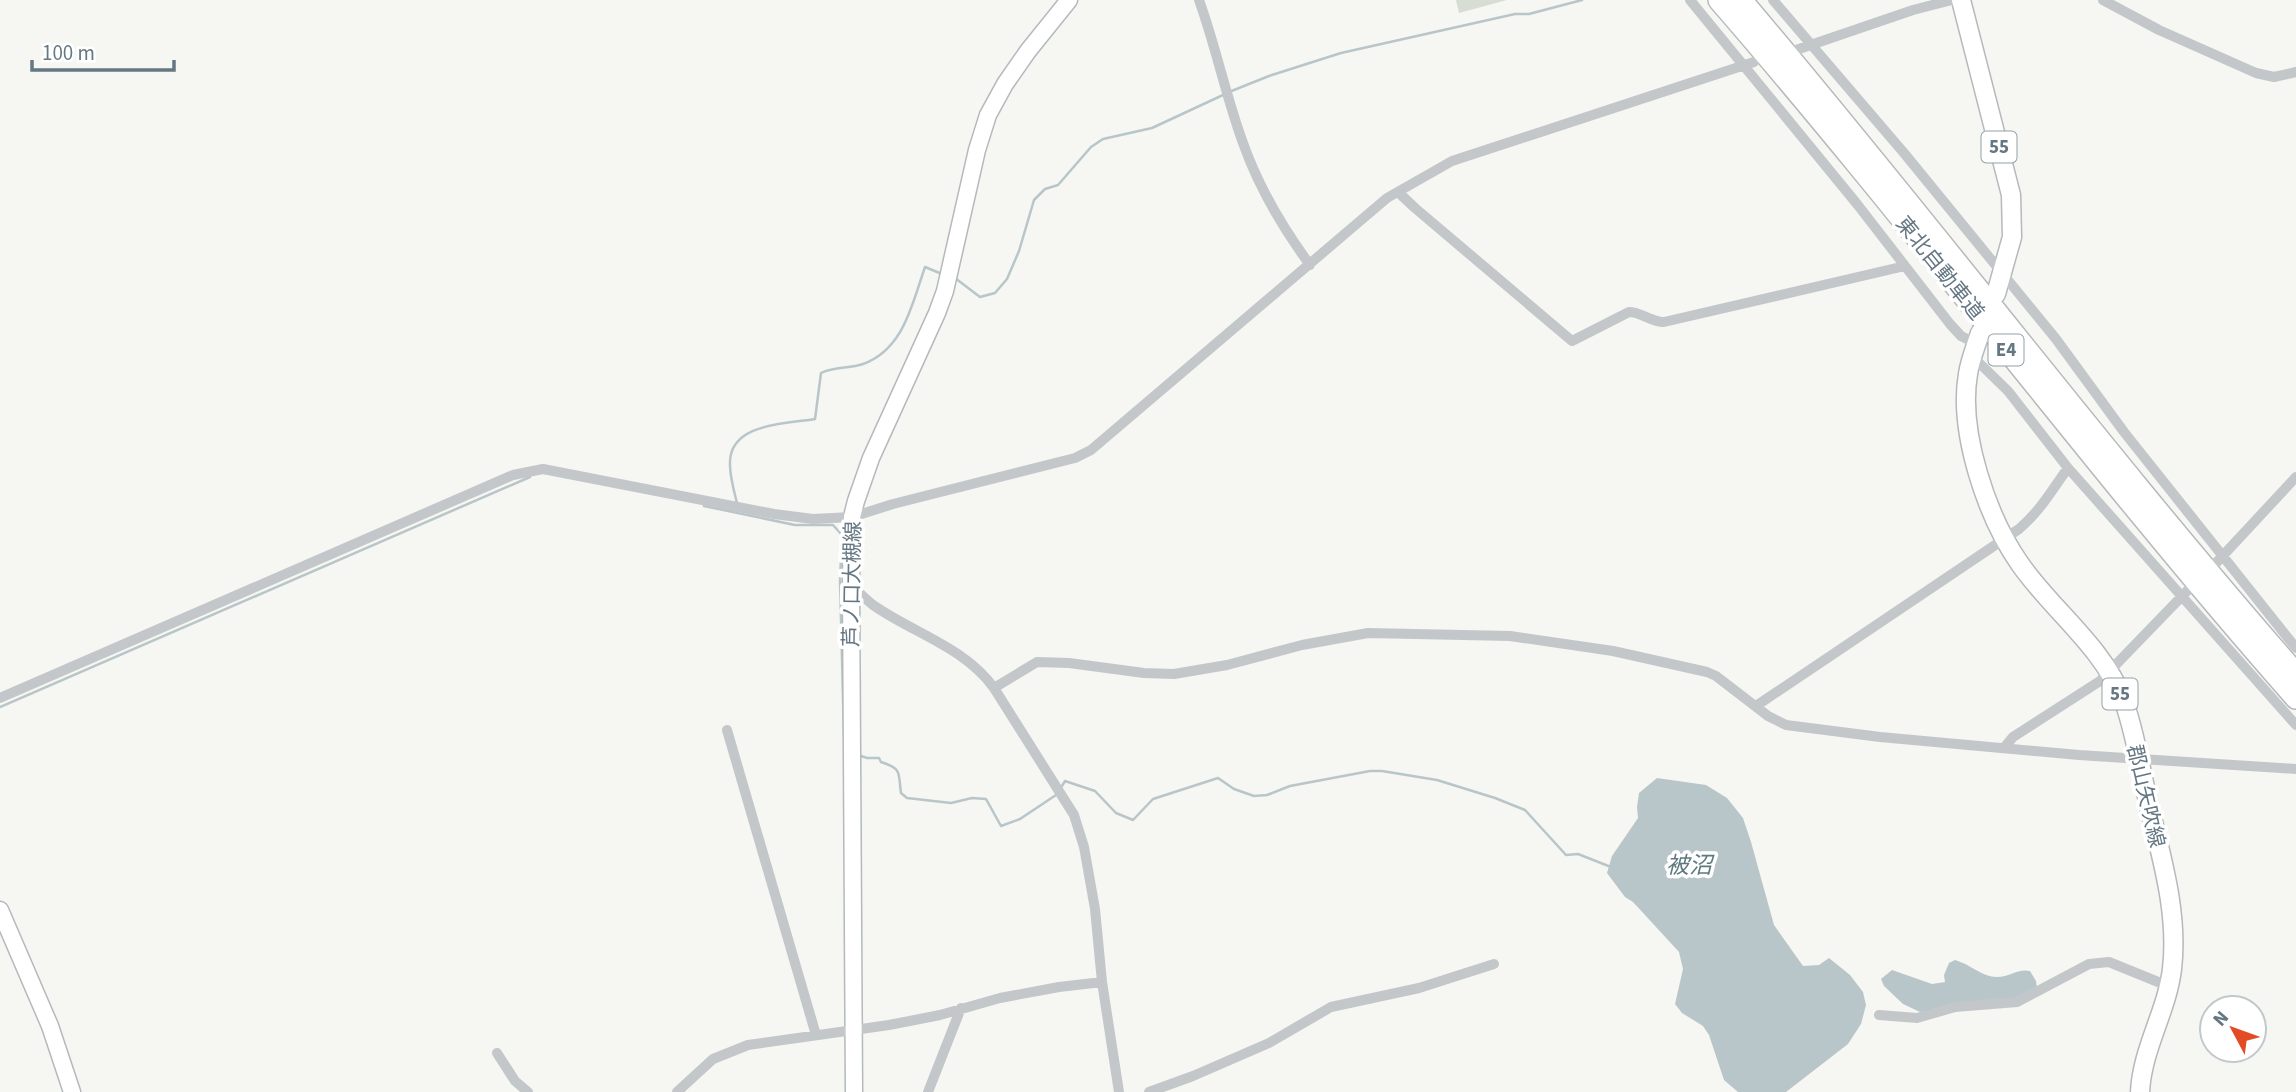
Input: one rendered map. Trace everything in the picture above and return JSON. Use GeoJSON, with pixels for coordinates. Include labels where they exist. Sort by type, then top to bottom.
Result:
{"type":"FeatureCollection","features":[{"type":"Feature","properties":{"kind":"highway","name":"東北自動車道"},"geometry":{"type":"LineString","coordinates":[[1719,0],[1831,133],[2151,528],[2296,698]]}},
{"type":"Feature","properties":{"kind":"highway","name":"東北自動車道"},"geometry":{"type":"LineString","coordinates":[[1741,0],[2188,547],[2296,674]]}},
{"type":"Feature","properties":{"kind":"main road","name":"芦ノ口大槻線"},"geometry":{"type":"LineString","coordinates":[[854,1092],[850,585],[852,517],[871,458],[945,291],[977,150],[988,115],[1028,51],[1069,0]]}},
{"type":"Feature","properties":{"kind":"main road","name":"55"},"geometry":{"type":"LineString","coordinates":[[1961,0],[2011,195],[2012,237],[1996,294]]}},
{"type":"Feature","properties":{"kind":"main road","name":"郡山矢吹線"},"geometry":{"type":"LineString","coordinates":[[1976,344],[1966,389],[1967,425],[1987,498],[2020,564],[2109,672],[2123,699],[2172,906],[2172,972],[2144,1064],[2140,1092]]}},
{"type":"Feature","properties":{"kind":"main road"},"geometry":{"type":"LineString","coordinates":[[0,910],[50,1026],[72,1092]]}},
{"type":"Feature","properties":{"kind":"street"},"geometry":{"type":"LineString","coordinates":[[1199,0],[1251,163],[1281,224],[1310,265]]}},
{"type":"Feature","properties":{"kind":"street"},"geometry":{"type":"LineString","coordinates":[[1690,0],[1749,64],[1950,324],[1976,344],[2008,391],[2068,468],[2185,594],[2296,725]]}},
{"type":"Feature","properties":{"kind":"street"},"geometry":{"type":"LineString","coordinates":[[1773,0],[2056,339],[2220,559],[2296,648]]}},
{"type":"Feature","properties":{"kind":"street"},"geometry":{"type":"LineString","coordinates":[[1796,50],[1913,10],[1952,0]]}},
{"type":"Feature","properties":{"kind":"street"},"geometry":{"type":"LineString","coordinates":[[2103,0],[2159,30],[2256,73],[2274,77],[2296,72]]}},
{"type":"Feature","properties":{"kind":"street"},"geometry":{"type":"LineString","coordinates":[[0,698],[527,471],[543,469],[597,478],[803,519],[852,517],[1076,458],[1091,450],[1387,198],[1452,161],[1749,64]]}},
{"type":"Feature","properties":{"kind":"street"},"geometry":{"type":"LineString","coordinates":[[1398,192],[1572,341],[1629,312],[1664,322],[1905,266]]}},
{"type":"Feature","properties":{"kind":"street"},"geometry":{"type":"LineString","coordinates":[[1756,706],[2033,517],[2068,468]]}},
{"type":"Feature","properties":{"kind":"street"},"geometry":{"type":"LineString","coordinates":[[2220,559],[2296,477]]}},
{"type":"Feature","properties":{"kind":"street"},"geometry":{"type":"LineString","coordinates":[[850,585],[874,606],[963,656],[979,669],[994,688],[1074,815],[1084,846],[1096,909],[1102,982],[1119,1092]]}},
{"type":"Feature","properties":{"kind":"street"},"geometry":{"type":"LineString","coordinates":[[2004,748],[2010,739],[2100,681],[2185,594]]}},
{"type":"Feature","properties":{"kind":"street"},"geometry":{"type":"LineString","coordinates":[[994,688],[1037,662],[1174,674],[1227,665],[1330,639],[1368,633],[1510,636],[1613,651],[1691,667],[1716,676],[1768,716],[1786,725],[1880,737],[2138,760],[2296,769]]}},
{"type":"Feature","properties":{"kind":"street"},"geometry":{"type":"LineString","coordinates":[[727,730],[816,1035]]}},
{"type":"Feature","properties":{"kind":"street"},"geometry":{"type":"LineString","coordinates":[[1879,1015],[1917,1018],[1955,1007],[2017,1002],[2089,964],[2099,962],[2109,962],[2168,986]]}},
{"type":"Feature","properties":{"kind":"street"},"geometry":{"type":"LineString","coordinates":[[1149,1092],[1269,1043],[1331,1007],[1419,988],[1494,964]]}},
{"type":"Feature","properties":{"kind":"street"},"geometry":{"type":"LineString","coordinates":[[677,1092],[713,1059],[748,1045],[852,1031],[940,1015],[1059,987],[1102,982]]}},
{"type":"Feature","properties":{"kind":"street"},"geometry":{"type":"LineString","coordinates":[[928,1092],[961,1008]]}},
{"type":"Feature","properties":{"kind":"street"},"geometry":{"type":"LineString","coordinates":[[497,1053],[515,1081],[528,1092]]}},
{"type":"Feature","properties":{"kind":"shaded area"},"geometry":{"type":"Polygon","coordinates":[[[1456,0],[1507,0],[1459,13],[1456,0]]]}},
{"type":"Feature","properties":{"kind":"water","name":"被沼"},"geometry":{"type":"Polygon","coordinates":[[[1657,778],[1706,785],[1727,798],[1743,818],[1774,925],[1803,966],[1819,965],[1829,958],[1850,975],[1863,992],[1866,1005],[1861,1024],[1848,1044],[1786,1092],[1738,1092],[1724,1080],[1709,1035],[1703,1026],[1682,1013],[1675,1004],[1683,969],[1679,952],[1633,902],[1625,897],[1607,873],[1612,856],[1638,818],[1639,793],[1657,778]]]}},
{"type":"Feature","properties":{"kind":"water"},"geometry":{"type":"Polygon","coordinates":[[[1955,960],[1992,976],[2002,977],[2030,971],[2037,989],[2025,997],[1920,1012],[1903,1004],[1884,986],[1881,979],[1892,970],[1932,984],[1945,982],[1944,975],[1949,963],[1955,960]]]}},
{"type":"Feature","properties":{"kind":"waterway"},"geometry":{"type":"LineString","coordinates":[[1229,92],[1341,53],[1515,14],[1529,14],[1582,0]]}},
{"type":"Feature","properties":{"kind":"waterway"},"geometry":{"type":"LineString","coordinates":[[955,278],[980,297],[995,293],[1007,279],[1019,251],[1034,200],[1045,189],[1058,185],[1091,147],[1103,139],[1152,128],[1223,95]]}},
{"type":"Feature","properties":{"kind":"waterway"},"geometry":{"type":"LineString","coordinates":[[737,503],[730,465],[732,451],[738,441],[761,428],[815,419],[821,373],[858,366],[877,357],[888,348],[904,324],[925,267],[942,274]]}},
{"type":"Feature","properties":{"kind":"waterway"},"geometry":{"type":"LineString","coordinates":[[0,707],[530,477]]}},
{"type":"Feature","properties":{"kind":"waterway"},"geometry":{"type":"LineString","coordinates":[[704,506],[795,525],[833,525],[842,535],[840,580],[844,737]]}},
{"type":"Feature","properties":{"kind":"waterway"},"geometry":{"type":"LineString","coordinates":[[858,755],[879,758],[881,762],[893,767],[899,776],[901,793],[907,798],[951,803],[972,798],[986,799],[1001,826],[1020,819],[1056,795]]}},
{"type":"Feature","properties":{"kind":"waterway"},"geometry":{"type":"LineString","coordinates":[[1062,786],[1065,781],[1095,791],[1116,813],[1133,820],[1153,799],[1218,778],[1234,789],[1254,796],[1267,795],[1290,786],[1382,771],[1437,780],[1525,810],[1566,855],[1578,854],[1611,867]]}}]}
